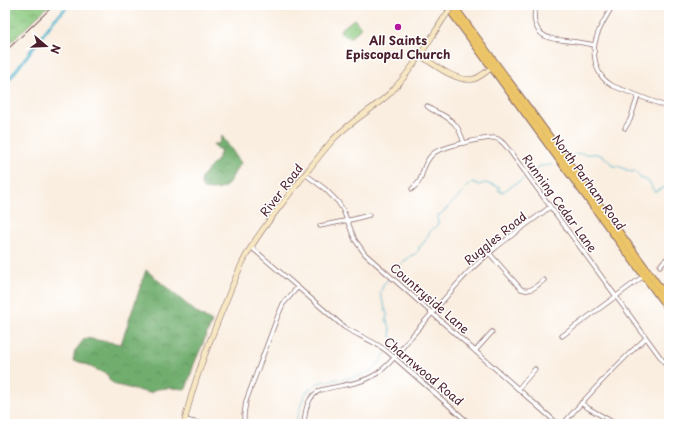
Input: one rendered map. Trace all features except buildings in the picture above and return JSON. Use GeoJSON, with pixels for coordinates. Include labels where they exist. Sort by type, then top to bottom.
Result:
{"type":"FeatureCollection","features":[{"type":"Feature","properties":{"kind":"highway"},"geometry":{"type":"LineString","coordinates":[[446,5],[494,66]]}},
{"type":"Feature","properties":{"kind":"highway"},"geometry":{"type":"LineString","coordinates":[[453,5],[494,66]]}},
{"type":"Feature","properties":{"kind":"highway","name":"North Parham Road"},"geometry":{"type":"LineString","coordinates":[[494,66],[646,274],[669,310]]}},
{"type":"Feature","properties":{"kind":"highway","name":"North Parham Road"},"geometry":{"type":"LineString","coordinates":[[646,274],[669,300]]}},
{"type":"Feature","properties":{"kind":"main road","name":"River Road"},"geometry":{"type":"LineString","coordinates":[[185,422],[193,389],[204,357],[242,264],[251,247],[305,174],[336,137],[382,100],[401,81],[453,5]]}},
{"type":"Feature","properties":{"kind":"main road"},"geometry":{"type":"LineString","coordinates":[[420,55],[448,73],[464,79],[477,78],[494,66]]}},
{"type":"Feature","properties":{"kind":"street"},"geometry":{"type":"LineString","coordinates":[[537,5],[535,11],[535,21],[537,28],[541,33],[551,38],[594,45]]}},
{"type":"Feature","properties":{"kind":"street"},"geometry":{"type":"LineString","coordinates":[[613,5],[594,45],[597,66],[603,78],[613,86],[665,106],[669,109]]}},
{"type":"Feature","properties":{"kind":"street"},"geometry":{"type":"LineString","coordinates":[[625,128],[630,120],[638,96]]}},
{"type":"Feature","properties":{"kind":"street"},"geometry":{"type":"LineString","coordinates":[[427,106],[456,124],[464,143]]}},
{"type":"Feature","properties":{"kind":"street","name":"Running Cedar Lane"},"geometry":{"type":"LineString","coordinates":[[412,189],[420,179],[426,163],[432,155],[443,149],[491,138],[496,138],[502,142],[669,370]]}},
{"type":"Feature","properties":{"kind":"street","name":"Countryside Lane"},"geometry":{"type":"LineString","coordinates":[[305,174],[325,189],[335,199],[343,210],[354,240],[362,250],[558,424]]}},
{"type":"Feature","properties":{"kind":"street","name":"Ruggles Road"},"geometry":{"type":"LineString","coordinates":[[304,424],[308,402],[317,392],[359,382],[368,379],[378,372],[394,357],[476,264],[550,207]]}},
{"type":"Feature","properties":{"kind":"street"},"geometry":{"type":"LineString","coordinates":[[320,226],[354,220],[369,214]]}},
{"type":"Feature","properties":{"kind":"street","name":"Charnwood Road"},"geometry":{"type":"LineString","coordinates":[[251,247],[344,327],[378,345],[394,357],[468,423]]}},
{"type":"Feature","properties":{"kind":"street"},"geometry":{"type":"LineString","coordinates":[[489,253],[520,289],[529,290],[544,280]]}},
{"type":"Feature","properties":{"kind":"street"},"geometry":{"type":"LineString","coordinates":[[660,266],[669,257]]}},
{"type":"Feature","properties":{"kind":"street"},"geometry":{"type":"LineString","coordinates":[[562,336],[646,274]]}},
{"type":"Feature","properties":{"kind":"street"},"geometry":{"type":"LineString","coordinates":[[244,424],[245,407],[248,395],[277,318],[283,304],[297,288]]}},
{"type":"Feature","properties":{"kind":"street"},"geometry":{"type":"LineString","coordinates":[[475,351],[492,332]]}},
{"type":"Feature","properties":{"kind":"street"},"geometry":{"type":"LineString","coordinates":[[563,424],[592,391],[646,338]]}},
{"type":"Feature","properties":{"kind":"street"},"geometry":{"type":"LineString","coordinates":[[518,389],[535,369]]}},
{"type":"Feature","properties":{"kind":"street"},"geometry":{"type":"LineString","coordinates":[[581,403],[616,424]]}},
{"type":"Feature","properties":{"kind":"street"},"geometry":{"type":"LineString","coordinates":[[185,422],[203,424]]}},
{"type":"Feature","properties":{"kind":"green space"},"geometry":{"type":"Polygon","coordinates":[[[5,5],[49,5],[5,48],[5,5]]]}},
{"type":"Feature","properties":{"kind":"green space"},"geometry":{"type":"Polygon","coordinates":[[[354,19],[361,28],[350,38],[342,34],[340,30],[354,19]]]}},
{"type":"Feature","properties":{"kind":"green space"},"geometry":{"type":"Polygon","coordinates":[[[222,136],[241,163],[228,185],[224,188],[213,190],[203,189],[201,185],[202,178],[217,160],[221,150],[217,149],[213,144],[219,144],[222,136]]]}},
{"type":"Feature","properties":{"kind":"green space"},"geometry":{"type":"Polygon","coordinates":[[[146,270],[197,313],[212,322],[194,364],[186,389],[157,389],[150,393],[116,385],[109,380],[108,375],[80,362],[73,361],[75,351],[85,338],[121,344],[146,270]]]}},
{"type":"Feature","properties":{"kind":"waterway"},"geometry":{"type":"LineString","coordinates":[[5,85],[54,20],[69,5]]}},
{"type":"Feature","properties":{"kind":"waterway"},"geometry":{"type":"LineString","coordinates":[[574,155],[579,153],[596,154],[608,160],[613,166],[618,166],[632,172],[635,171],[640,178],[649,182],[655,192],[669,185]]}},
{"type":"Feature","properties":{"kind":"waterway"},"geometry":{"type":"LineString","coordinates":[[531,173],[540,166],[552,165]]}},
{"type":"Feature","properties":{"kind":"waterway"},"geometry":{"type":"LineString","coordinates":[[394,273],[404,261],[419,250],[419,247],[423,244],[431,230],[436,227],[438,223],[437,216],[462,194],[467,186],[473,182],[479,185],[485,183],[500,187],[498,190],[502,192],[525,178]]}},
{"type":"Feature","properties":{"kind":"waterway"},"geometry":{"type":"LineString","coordinates":[[388,279],[380,293],[387,314],[386,319],[390,328],[390,335],[393,339],[392,348],[390,349]]}},
{"type":"Feature","properties":{"kind":"waterway"},"geometry":{"type":"LineString","coordinates":[[342,379],[356,377],[371,371],[377,366],[386,353]]}},
{"type":"Feature","properties":{"kind":"waterway"},"geometry":{"type":"LineString","coordinates":[[315,385],[321,382],[339,379]]}},
{"type":"Feature","properties":{"kind":"waterway"},"geometry":{"type":"LineString","coordinates":[[295,424],[303,398],[312,387]]}},
{"type":"Feature","properties":{"kind":"railway"},"geometry":{"type":"LineString","coordinates":[[5,52],[54,5]]}},
{"type":"Feature","properties":{"kind":"place","name":"All Saints Episcopal Church"},"geometry":{"type":"Point","coordinates":[398,27]}}]}
